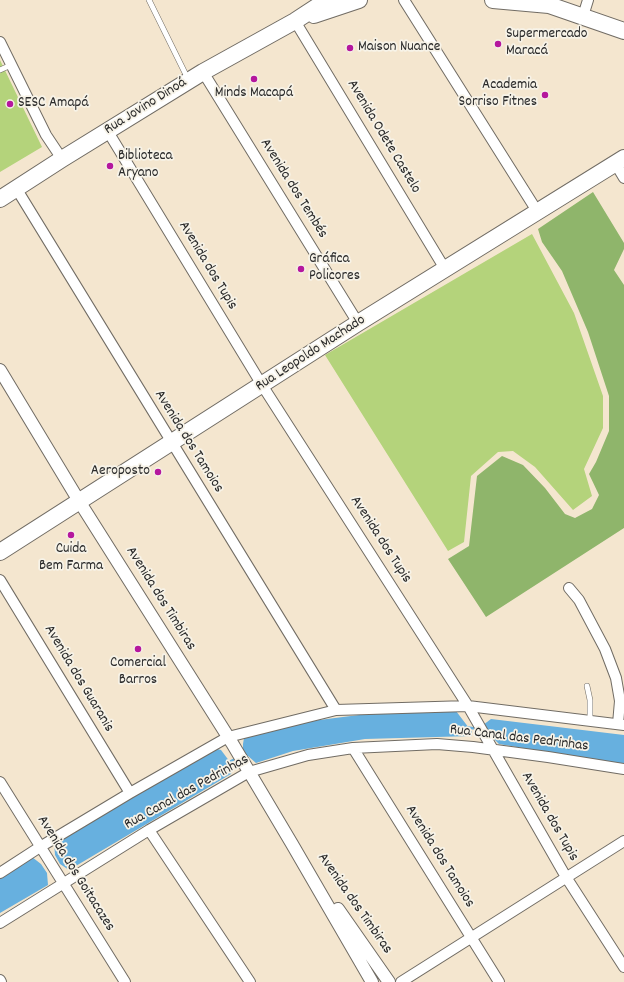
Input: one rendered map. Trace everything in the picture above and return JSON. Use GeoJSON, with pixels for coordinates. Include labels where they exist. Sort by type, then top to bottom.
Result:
{"type":"FeatureCollection","features":[{"type":"Feature","properties":{"kind":"main road","name":"Rua Jovino Dinoá"},"geometry":{"type":"LineString","coordinates":[[0,199],[107,130],[202,72],[295,21],[327,0]]}},
{"type":"Feature","properties":{"kind":"main road","name":"Rua Jovino Dinoá"},"geometry":{"type":"LineString","coordinates":[[295,21],[359,0]]}},
{"type":"Feature","properties":{"kind":"main road"},"geometry":{"type":"LineString","coordinates":[[493,0],[545,3],[624,31]]}},
{"type":"Feature","properties":{"kind":"main road","name":"Rua Leopoldo Machado"},"geometry":{"type":"LineString","coordinates":[[0,552],[358,323],[619,161]]}},
{"type":"Feature","properties":{"kind":"street"},"geometry":{"type":"LineString","coordinates":[[404,0],[537,211]]}},
{"type":"Feature","properties":{"kind":"street"},"geometry":{"type":"LineString","coordinates":[[583,16],[588,0]]}},
{"type":"Feature","properties":{"kind":"street","name":"Avenida Odete Castelo"},"geometry":{"type":"LineString","coordinates":[[295,21],[445,270]]}},
{"type":"Feature","properties":{"kind":"street"},"geometry":{"type":"LineString","coordinates":[[0,42],[46,135],[62,159]]}},
{"type":"Feature","properties":{"kind":"street","name":"Avenida dos Tembés"},"geometry":{"type":"LineString","coordinates":[[202,72],[358,323]]}},
{"type":"Feature","properties":{"kind":"street","name":"Avenida dos Tupis"},"geometry":{"type":"LineString","coordinates":[[107,130],[262,385],[469,708],[566,877],[624,968]]}},
{"type":"Feature","properties":{"kind":"street"},"geometry":{"type":"LineString","coordinates":[[619,161],[624,178]]}},
{"type":"Feature","properties":{"kind":"street","name":"Avenida dos Tamoios"},"geometry":{"type":"LineString","coordinates":[[16,188],[336,710]]}},
{"type":"Feature","properties":{"kind":"street","name":"Avenida dos Timbiras"},"geometry":{"type":"LineString","coordinates":[[0,370],[79,501],[230,740],[372,982]]}},
{"type":"Feature","properties":{"kind":"street","name":"Avenida dos Guaranis"},"geometry":{"type":"LineString","coordinates":[[0,580],[130,793]]}},
{"type":"Feature","properties":{"kind":"street"},"geometry":{"type":"LineString","coordinates":[[569,588],[579,600],[605,649],[616,678],[620,701],[621,725]]}},
{"type":"Feature","properties":{"kind":"street","name":"Rua Canal das Pedrinhas"},"geometry":{"type":"LineString","coordinates":[[0,873],[42,849],[130,793],[230,740],[336,710],[469,708],[621,725]]}},
{"type":"Feature","properties":{"kind":"street","name":"Rua Canal das Pedrinhas"},"geometry":{"type":"LineString","coordinates":[[0,923],[63,882],[247,769],[308,755],[353,748],[436,744],[493,749],[624,769]]}},
{"type":"Feature","properties":{"kind":"street","name":"Avenida dos Tamoios"},"geometry":{"type":"LineString","coordinates":[[353,748],[499,982]]}},
{"type":"Feature","properties":{"kind":"street","name":"Avenida dos Goitacazes"},"geometry":{"type":"LineString","coordinates":[[0,782],[125,982]]}},
{"type":"Feature","properties":{"kind":"street"},"geometry":{"type":"LineString","coordinates":[[148,830],[250,982]]}},
{"type":"Feature","properties":{"kind":"street"},"geometry":{"type":"LineString","coordinates":[[401,982],[624,841]]}},
{"type":"Feature","properties":{"kind":"street","name":"Avenida dos Timbiras"},"geometry":{"type":"LineString","coordinates":[[292,844],[388,982]]}},
{"type":"Feature","properties":{"kind":"lane"},"geometry":{"type":"LineString","coordinates":[[150,0],[189,80]]}},
{"type":"Feature","properties":{"kind":"lane"},"geometry":{"type":"LineString","coordinates":[[0,70],[11,65]]}},
{"type":"Feature","properties":{"kind":"lane"},"geometry":{"type":"LineString","coordinates":[[587,686],[590,700],[590,721]]}},
{"type":"Feature","properties":{"kind":"green space","name":"SESC Amapá"},"geometry":{"type":"Polygon","coordinates":[[[0,60],[42,147],[0,172],[0,60]]]}},
{"type":"Feature","properties":{"kind":"green space"},"geometry":{"type":"Polygon","coordinates":[[[593,192],[624,243],[624,249],[614,270],[624,285],[624,528],[486,617],[448,559],[469,546],[477,476],[502,456],[523,465],[545,488],[565,514],[575,518],[592,509],[599,495],[589,474],[596,462],[609,431],[609,396],[588,332],[562,271],[542,242],[538,229],[593,192]]]}},
{"type":"Feature","properties":{"kind":"green space"},"geometry":{"type":"Polygon","coordinates":[[[532,234],[574,313],[603,396],[603,428],[584,469],[592,496],[573,510],[535,467],[513,451],[498,452],[471,476],[464,542],[448,551],[325,355],[532,234]]]}},
{"type":"Feature","properties":{"kind":"water"},"geometry":{"type":"Polygon","coordinates":[[[456,711],[472,732],[472,736],[365,739],[293,751],[256,763],[248,756],[245,756],[243,751],[244,738],[311,721],[383,712],[456,711]]]}},
{"type":"Feature","properties":{"kind":"water"},"geometry":{"type":"Polygon","coordinates":[[[491,719],[624,735],[624,765],[499,744],[492,739],[483,725],[491,719]]]}},
{"type":"Feature","properties":{"kind":"water"},"geometry":{"type":"Polygon","coordinates":[[[213,748],[221,750],[233,766],[231,774],[69,870],[60,864],[55,855],[54,842],[213,748]]]}},
{"type":"Feature","properties":{"kind":"water"},"geometry":{"type":"Polygon","coordinates":[[[32,857],[41,864],[47,873],[48,885],[0,913],[0,878],[32,857]]]}},
{"type":"Feature","properties":{"kind":"waterway"},"geometry":{"type":"LineString","coordinates":[[465,727],[478,729]]}},
{"type":"Feature","properties":{"kind":"waterway"},"geometry":{"type":"LineString","coordinates":[[227,763],[237,758]]}},
{"type":"Feature","properties":{"kind":"place","name":"Supermercado Maracá"},"geometry":{"type":"Point","coordinates":[498,44]}},
{"type":"Feature","properties":{"kind":"place","name":"Maison Nuance"},"geometry":{"type":"Point","coordinates":[350,48]}},
{"type":"Feature","properties":{"kind":"place","name":"Minds Macapá"},"geometry":{"type":"Point","coordinates":[254,79]}},
{"type":"Feature","properties":{"kind":"place","name":"Academia Sorriso Fitnes"},"geometry":{"type":"Point","coordinates":[545,95]}},
{"type":"Feature","properties":{"kind":"place","name":"SESC Amapá"},"geometry":{"type":"Point","coordinates":[10,104]}},
{"type":"Feature","properties":{"kind":"place","name":"Biblioteca Aryano"},"geometry":{"type":"Point","coordinates":[110,166]}},
{"type":"Feature","properties":{"kind":"place","name":"Gráfica Policores"},"geometry":{"type":"Point","coordinates":[301,269]}},
{"type":"Feature","properties":{"kind":"place","name":"Aeroposto"},"geometry":{"type":"Point","coordinates":[158,472]}},
{"type":"Feature","properties":{"kind":"place","name":"Cuida Bem Farma"},"geometry":{"type":"Point","coordinates":[71,535]}},
{"type":"Feature","properties":{"kind":"place","name":"Comercial Barros"},"geometry":{"type":"Point","coordinates":[138,649]}}]}
